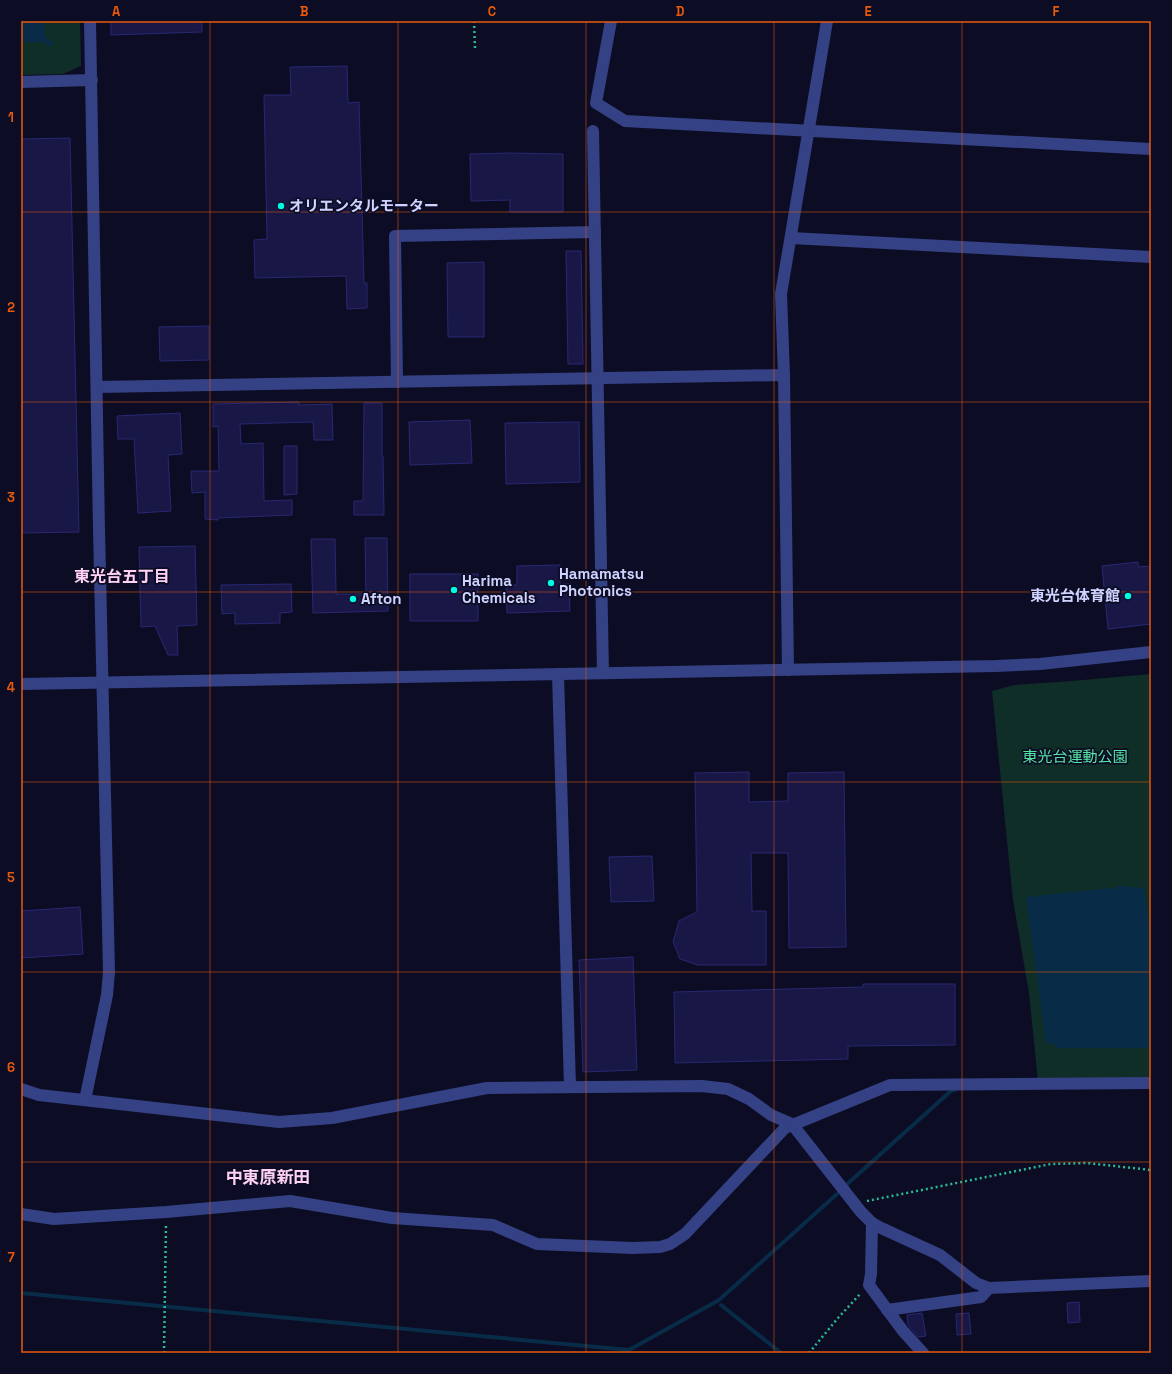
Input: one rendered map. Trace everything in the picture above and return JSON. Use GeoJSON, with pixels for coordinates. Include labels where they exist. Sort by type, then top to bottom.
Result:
{"type":"FeatureCollection","features":[{"type":"Feature","properties":{"kind":"street"},"geometry":{"type":"LineString","coordinates":[[85,1100],[107,995],[109,972],[96,387],[90,21]]}},
{"type":"Feature","properties":{"kind":"street"},"geometry":{"type":"LineString","coordinates":[[611,21],[596,103],[625,121],[1151,149]]}},
{"type":"Feature","properties":{"kind":"street"},"geometry":{"type":"LineString","coordinates":[[788,670],[784,375],[781,294],[827,21]]}},
{"type":"Feature","properties":{"kind":"street"},"geometry":{"type":"LineString","coordinates":[[21,82],[92,80]]}},
{"type":"Feature","properties":{"kind":"street"},"geometry":{"type":"LineString","coordinates":[[593,131],[603,673]]}},
{"type":"Feature","properties":{"kind":"street"},"geometry":{"type":"LineString","coordinates":[[397,382],[395,236],[595,232]]}},
{"type":"Feature","properties":{"kind":"street"},"geometry":{"type":"LineString","coordinates":[[791,238],[1151,257]]}},
{"type":"Feature","properties":{"kind":"street"},"geometry":{"type":"LineString","coordinates":[[96,387],[784,375]]}},
{"type":"Feature","properties":{"kind":"street"},"geometry":{"type":"LineString","coordinates":[[21,684],[996,666],[1040,664],[1151,652]]}},
{"type":"Feature","properties":{"kind":"street"},"geometry":{"type":"LineString","coordinates":[[558,674],[570,1087]]}},
{"type":"Feature","properties":{"kind":"street"},"geometry":{"type":"LineString","coordinates":[[21,1214],[54,1219],[166,1212],[290,1201],[392,1218],[493,1225],[537,1244],[632,1248],[660,1247],[670,1244],[685,1234],[785,1128],[890,1085],[1151,1083]]}},
{"type":"Feature","properties":{"kind":"street"},"geometry":{"type":"LineString","coordinates":[[21,1089],[39,1095],[279,1122],[332,1118],[487,1088],[702,1086],[728,1089],[749,1099],[771,1115],[792,1124],[855,1204],[872,1223],[940,1255],[976,1283],[988,1288],[1151,1281]]}},
{"type":"Feature","properties":{"kind":"street"},"geometry":{"type":"LineString","coordinates":[[872,1223],[871,1274],[869,1285],[903,1332],[923,1353]]}},
{"type":"Feature","properties":{"kind":"street"},"geometry":{"type":"LineString","coordinates":[[887,1310],[981,1297],[988,1288]]}},
{"type":"Feature","properties":{"kind":"path"},"geometry":{"type":"LineString","coordinates":[[474,21],[475,48]]}},
{"type":"Feature","properties":{"kind":"path"},"geometry":{"type":"LineString","coordinates":[[855,1204],[1051,1164],[1087,1163],[1151,1170]]}},
{"type":"Feature","properties":{"kind":"path"},"geometry":{"type":"LineString","coordinates":[[164,1353],[166,1212]]}},
{"type":"Feature","properties":{"kind":"path"},"geometry":{"type":"LineString","coordinates":[[809,1353],[838,1318],[869,1285]]}},
{"type":"Feature","properties":{"kind":"green space"},"geometry":{"type":"Polygon","coordinates":[[[21,21],[80,21],[81,66],[63,74],[21,75],[21,21]]]}},
{"type":"Feature","properties":{"kind":"green space","name":"東光台運動公園"},"geometry":{"type":"Polygon","coordinates":[[[1151,674],[1151,1077],[1038,1081],[1029,993],[1013,900],[992,691],[1014,685],[1151,674]]]}},
{"type":"Feature","properties":{"kind":"water"},"geometry":{"type":"Polygon","coordinates":[[[21,21],[44,21],[45,37],[53,43],[50,47],[43,42],[21,42],[21,21]]]}},
{"type":"Feature","properties":{"kind":"water"},"geometry":{"type":"Polygon","coordinates":[[[1116,886],[1144,888],[1151,937],[1151,1048],[1056,1048],[1055,1044],[1046,1043],[1026,897],[1110,888],[1116,889],[1116,886]]]}},
{"type":"Feature","properties":{"kind":"building"},"geometry":{"type":"Polygon","coordinates":[[[111,21],[202,21],[202,32],[111,35],[111,21]]]}},
{"type":"Feature","properties":{"kind":"building"},"geometry":{"type":"Polygon","coordinates":[[[347,66],[348,103],[359,102],[364,283],[367,283],[367,308],[347,309],[346,276],[255,278],[254,240],[267,239],[264,95],[291,95],[290,67],[347,66]]]}},
{"type":"Feature","properties":{"kind":"building"},"geometry":{"type":"Polygon","coordinates":[[[70,138],[79,532],[21,533],[21,139],[70,138]]]}},
{"type":"Feature","properties":{"kind":"building"},"geometry":{"type":"Polygon","coordinates":[[[470,154],[563,154],[563,212],[510,212],[510,200],[471,201],[470,154]]]}},
{"type":"Feature","properties":{"kind":"building"},"geometry":{"type":"Polygon","coordinates":[[[566,251],[581,251],[583,364],[568,364],[566,251]]]}},
{"type":"Feature","properties":{"kind":"building"},"geometry":{"type":"Polygon","coordinates":[[[484,262],[484,337],[448,337],[447,263],[484,262]]]}},
{"type":"Feature","properties":{"kind":"building"},"geometry":{"type":"Polygon","coordinates":[[[209,326],[209,360],[160,361],[159,327],[209,326]]]}},
{"type":"Feature","properties":{"kind":"building"},"geometry":{"type":"Polygon","coordinates":[[[299,402],[299,405],[332,404],[333,440],[314,440],[313,422],[240,424],[241,444],[263,443],[264,501],[292,500],[292,515],[218,518],[218,520],[205,519],[205,492],[192,493],[191,471],[219,471],[218,426],[213,427],[213,404],[299,402]]]}},
{"type":"Feature","properties":{"kind":"building"},"geometry":{"type":"Polygon","coordinates":[[[364,403],[382,403],[384,515],[354,515],[354,501],[363,501],[364,403]]]}},
{"type":"Feature","properties":{"kind":"building"},"geometry":{"type":"Polygon","coordinates":[[[180,413],[182,454],[168,455],[171,511],[138,513],[134,439],[118,439],[117,416],[180,413]]]}},
{"type":"Feature","properties":{"kind":"building"},"geometry":{"type":"Polygon","coordinates":[[[470,420],[472,463],[410,465],[409,422],[470,420]]]}},
{"type":"Feature","properties":{"kind":"building"},"geometry":{"type":"Polygon","coordinates":[[[579,422],[580,482],[506,484],[505,423],[579,422]]]}},
{"type":"Feature","properties":{"kind":"building"},"geometry":{"type":"Polygon","coordinates":[[[284,446],[297,446],[297,494],[284,495],[284,446]]]}},
{"type":"Feature","properties":{"kind":"building"},"geometry":{"type":"Polygon","coordinates":[[[365,538],[387,538],[388,611],[313,613],[311,539],[335,539],[336,594],[366,594],[365,538]]]}},
{"type":"Feature","properties":{"kind":"building"},"geometry":{"type":"Polygon","coordinates":[[[195,546],[197,625],[177,626],[178,655],[168,655],[155,626],[141,627],[139,547],[195,546]]]}},
{"type":"Feature","properties":{"kind":"building","name":"東光台体育館"},"geometry":{"type":"Polygon","coordinates":[[[1138,562],[1138,567],[1151,566],[1151,624],[1108,629],[1102,566],[1138,562]]]}},
{"type":"Feature","properties":{"kind":"building"},"geometry":{"type":"Polygon","coordinates":[[[560,565],[560,584],[569,584],[570,611],[507,613],[506,585],[517,585],[517,566],[560,565]]]}},
{"type":"Feature","properties":{"kind":"building"},"geometry":{"type":"Polygon","coordinates":[[[410,574],[478,574],[478,621],[410,621],[410,574]]]}},
{"type":"Feature","properties":{"kind":"building"},"geometry":{"type":"Polygon","coordinates":[[[291,584],[292,612],[280,613],[280,623],[235,624],[235,613],[222,614],[221,585],[291,584]]]}},
{"type":"Feature","properties":{"kind":"building"},"geometry":{"type":"Polygon","coordinates":[[[749,772],[749,802],[788,801],[788,773],[844,772],[846,947],[789,948],[788,853],[751,853],[752,911],[766,911],[766,965],[698,965],[680,959],[673,942],[679,921],[697,912],[695,773],[749,772]]]}},
{"type":"Feature","properties":{"kind":"building"},"geometry":{"type":"Polygon","coordinates":[[[652,856],[654,901],[611,902],[609,857],[652,856]]]}},
{"type":"Feature","properties":{"kind":"building"},"geometry":{"type":"Polygon","coordinates":[[[80,907],[83,954],[21,958],[21,911],[80,907]]]}},
{"type":"Feature","properties":{"kind":"building"},"geometry":{"type":"Polygon","coordinates":[[[633,957],[637,1070],[583,1072],[579,960],[633,957]]]}},
{"type":"Feature","properties":{"kind":"building"},"geometry":{"type":"Polygon","coordinates":[[[863,984],[955,984],[955,1045],[848,1046],[848,1059],[675,1063],[674,992],[863,987],[863,984]]]}},
{"type":"Feature","properties":{"kind":"building"},"geometry":{"type":"Polygon","coordinates":[[[1079,1302],[1080,1322],[1068,1323],[1067,1303],[1079,1302]]]}},
{"type":"Feature","properties":{"kind":"building"},"geometry":{"type":"Polygon","coordinates":[[[922,1313],[926,1336],[918,1337],[908,1325],[907,1315],[922,1313]]]}},
{"type":"Feature","properties":{"kind":"building"},"geometry":{"type":"Polygon","coordinates":[[[969,1313],[971,1334],[957,1335],[956,1314],[969,1313]]]}},
{"type":"Feature","properties":{"kind":"waterway"},"geometry":{"type":"LineString","coordinates":[[845,1186],[952,1090],[955,1090]]}},
{"type":"Feature","properties":{"kind":"waterway"},"geometry":{"type":"LineString","coordinates":[[21,1293],[629,1350],[719,1300],[837,1194]]}},
{"type":"Feature","properties":{"kind":"waterway"},"geometry":{"type":"LineString","coordinates":[[721,1305],[781,1353]]}},
{"type":"Feature","properties":{"kind":"place","name":"オリエンタルモーター"},"geometry":{"type":"Point","coordinates":[281,206]}},
{"type":"Feature","properties":{"kind":"place","name":"Hamamatsu Photonics"},"geometry":{"type":"Point","coordinates":[551,583]}},
{"type":"Feature","properties":{"kind":"place","name":"Harima Chemicals"},"geometry":{"type":"Point","coordinates":[454,590]}},
{"type":"Feature","properties":{"kind":"place","name":"東光台体育館"},"geometry":{"type":"Point","coordinates":[1128,596]}},
{"type":"Feature","properties":{"kind":"place","name":"Afton"},"geometry":{"type":"Point","coordinates":[353,599]}},
{"type":"Feature","properties":{"kind":"district","name":"東光台五丁目"},"geometry":{"type":"Point","coordinates":[122,576]}},
{"type":"Feature","properties":{"kind":"district","name":"中東原新田"},"geometry":{"type":"Point","coordinates":[268,1177]}}]}
